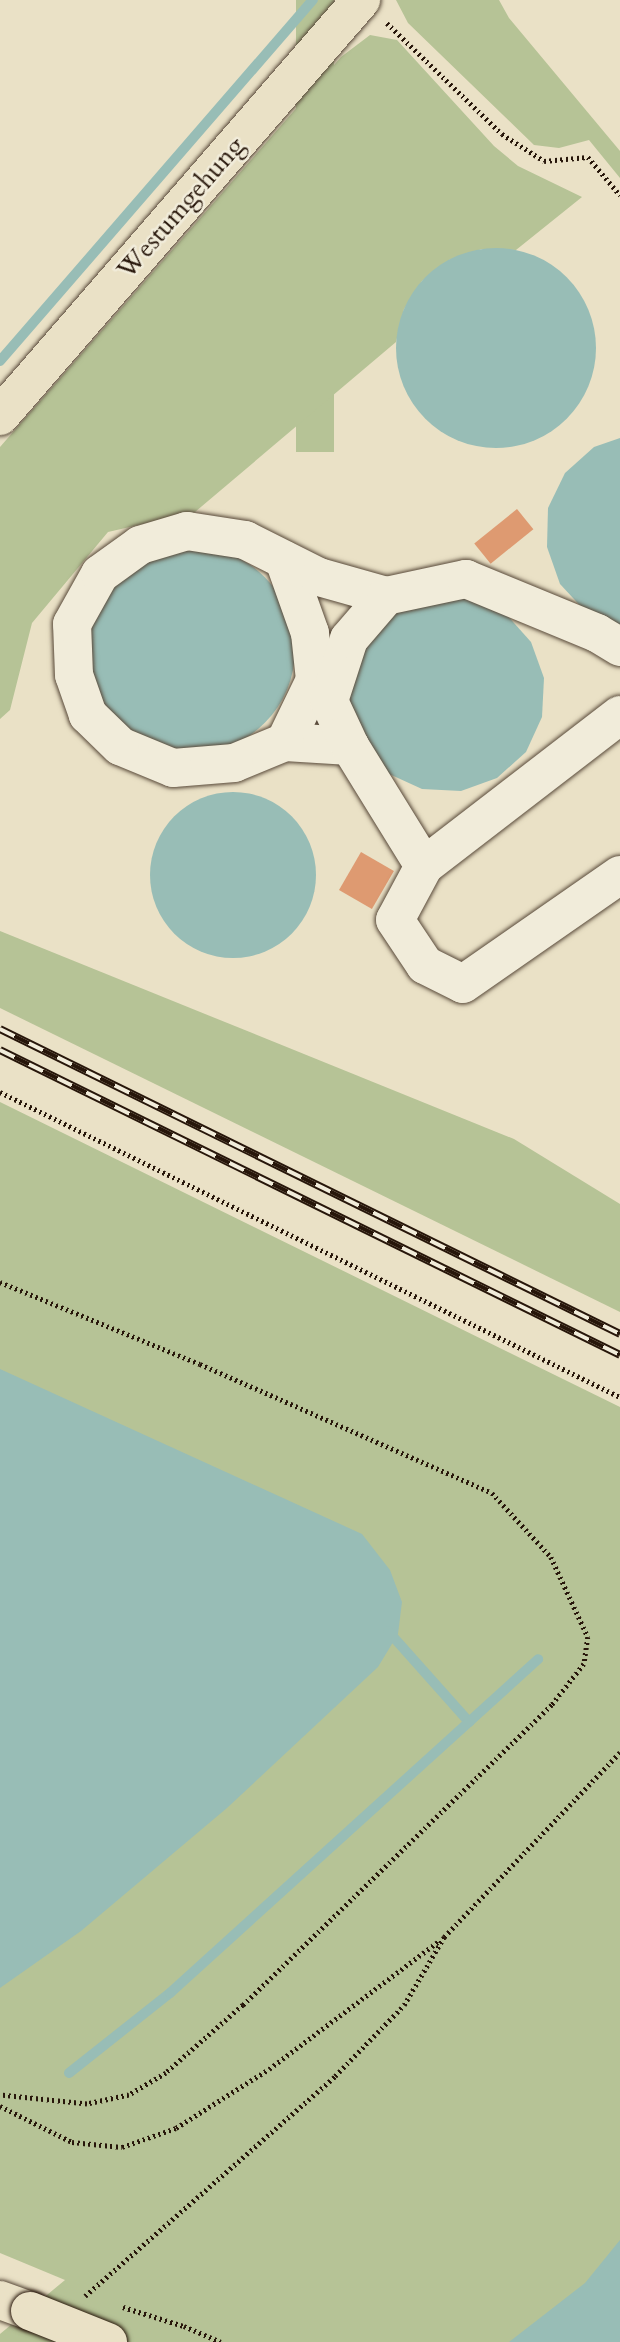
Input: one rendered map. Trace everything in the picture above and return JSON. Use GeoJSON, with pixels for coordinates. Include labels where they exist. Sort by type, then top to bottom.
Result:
{"type":"FeatureCollection","features":[{"type":"Feature","properties":{"kind":"main road","name":"Westumgehung"},"geometry":{"type":"LineString","coordinates":[[0,416],[372,10]]}},
{"type":"Feature","properties":{"kind":"main road"},"geometry":{"type":"LineString","coordinates":[[15,2305],[108,2342]]}},
{"type":"Feature","properties":{"kind":"lane"},"geometry":{"type":"LineString","coordinates":[[350,746],[285,742],[234,763],[173,768],[120,746],[89,715],[74,676],[72,624],[100,574],[140,545],[187,531],[245,540],[318,577],[386,596],[466,579],[597,633],[620,647]]}},
{"type":"Feature","properties":{"kind":"lane"},"geometry":{"type":"LineString","coordinates":[[284,559],[310,633],[315,680],[285,742]]}},
{"type":"Feature","properties":{"kind":"lane"},"geometry":{"type":"LineString","coordinates":[[386,596],[349,639],[328,701],[350,746],[424,866]]}},
{"type":"Feature","properties":{"kind":"lane"},"geometry":{"type":"LineString","coordinates":[[620,715],[424,866],[395,920],[425,965],[463,984],[620,874]]}},
{"type":"Feature","properties":{"kind":"path"},"geometry":{"type":"LineString","coordinates":[[372,10],[502,134],[544,160],[588,157],[620,195]]}},
{"type":"Feature","properties":{"kind":"path"},"geometry":{"type":"LineString","coordinates":[[0,1092],[620,1397]]}},
{"type":"Feature","properties":{"kind":"path"},"geometry":{"type":"LineString","coordinates":[[0,1282],[201,1364],[492,1493],[551,1557],[587,1637],[584,1664],[552,1705],[243,2005],[166,2073],[130,2095],[87,2104],[0,2095]]}},
{"type":"Feature","properties":{"kind":"path"},"geometry":{"type":"LineString","coordinates":[[0,2106],[72,2142],[122,2147],[176,2128],[269,2069],[444,1937],[620,1752]]}},
{"type":"Feature","properties":{"kind":"path"},"geometry":{"type":"LineString","coordinates":[[96,2299],[82,2297],[335,2076],[404,2005],[444,1937]]}},
{"type":"Feature","properties":{"kind":"path"},"geometry":{"type":"LineString","coordinates":[[121,2307],[184,2326],[220,2342]]}},
{"type":"Feature","properties":{"kind":"green space"},"geometry":{"type":"Polygon","coordinates":[[[296,0],[334,0],[334,452],[296,452],[296,0]]]}},
{"type":"Feature","properties":{"kind":"green space"},"geometry":{"type":"Polygon","coordinates":[[[396,0],[499,0],[509,18],[620,151],[620,178],[589,140],[559,148],[534,145],[408,23],[396,0]]]}},
{"type":"Feature","properties":{"kind":"green space"},"geometry":{"type":"Polygon","coordinates":[[[370,35],[397,40],[494,146],[518,166],[582,197],[516,250],[482,249],[449,260],[422,281],[404,309],[396,342],[195,512],[108,532],[32,623],[10,710],[0,719],[0,447],[341,57],[370,35]]]}},
{"type":"Feature","properties":{"kind":"green space"},"geometry":{"type":"Polygon","coordinates":[[[0,931],[514,1139],[620,1204],[620,1312],[0,1008],[0,931]]]}},
{"type":"Feature","properties":{"kind":"green space"},"geometry":{"type":"Polygon","coordinates":[[[0,1102],[620,1407],[620,2342],[0,2342],[0,2334],[65,2280],[0,2253],[0,1102]]]}},
{"type":"Feature","properties":{"kind":"water"},"geometry":{"type":"Polygon","coordinates":[[[496,248],[534,256],[551,265],[566,278],[579,293],[588,310],[596,348],[588,386],[579,403],[566,418],[551,431],[534,440],[496,448],[458,440],[441,431],[426,418],[413,403],[404,386],[396,348],[404,310],[413,293],[426,278],[441,265],[458,256],[496,248]]]}},
{"type":"Feature","properties":{"kind":"water"},"geometry":{"type":"Polygon","coordinates":[[[620,438],[620,628],[586,612],[560,584],[547,547],[548,508],[565,473],[594,447],[620,438]]]}},
{"type":"Feature","properties":{"kind":"water"},"geometry":{"type":"Polygon","coordinates":[[[192,547],[231,555],[265,577],[287,611],[295,650],[287,689],[265,723],[231,745],[192,753],[153,745],[119,723],[97,689],[89,650],[97,611],[119,577],[153,555],[192,547]]]}},
{"type":"Feature","properties":{"kind":"water"},"geometry":{"type":"Polygon","coordinates":[[[470,597],[505,613],[531,642],[544,678],[542,717],[526,752],[497,778],[461,791],[422,789],[387,773],[348,708],[350,669],[395,608],[470,597]]]}},
{"type":"Feature","properties":{"kind":"water"},"geometry":{"type":"Polygon","coordinates":[[[233,792],[265,799],[292,816],[309,843],[316,875],[309,907],[292,934],[265,951],[233,958],[201,951],[174,934],[157,907],[150,875],[157,843],[174,816],[201,799],[233,792]]]}},
{"type":"Feature","properties":{"kind":"water"},"geometry":{"type":"Polygon","coordinates":[[[0,1369],[362,1534],[390,1570],[402,1602],[398,1634],[378,1667],[227,1808],[81,1931],[0,1988],[0,1369]]]}},
{"type":"Feature","properties":{"kind":"water"},"geometry":{"type":"Polygon","coordinates":[[[620,2240],[620,2342],[509,2342],[585,2283],[620,2240]]]}},
{"type":"Feature","properties":{"kind":"building"},"geometry":{"type":"Polygon","coordinates":[[[517,509],[533,529],[491,564],[474,544],[517,509]]]}},
{"type":"Feature","properties":{"kind":"building"},"geometry":{"type":"Polygon","coordinates":[[[361,852],[394,871],[372,909],[339,890],[361,852]]]}},
{"type":"Feature","properties":{"kind":"waterway"},"geometry":{"type":"LineString","coordinates":[[0,361],[313,0]]}},
{"type":"Feature","properties":{"kind":"waterway"},"geometry":{"type":"LineString","coordinates":[[388,1631],[469,1722]]}},
{"type":"Feature","properties":{"kind":"waterway"},"geometry":{"type":"LineString","coordinates":[[69,2073],[170,1993],[538,1659]]}},
{"type":"Feature","properties":{"kind":"railway"},"geometry":{"type":"LineString","coordinates":[[0,1029],[620,1334]]}},
{"type":"Feature","properties":{"kind":"railway"},"geometry":{"type":"LineString","coordinates":[[0,1050],[620,1355]]}}]}
